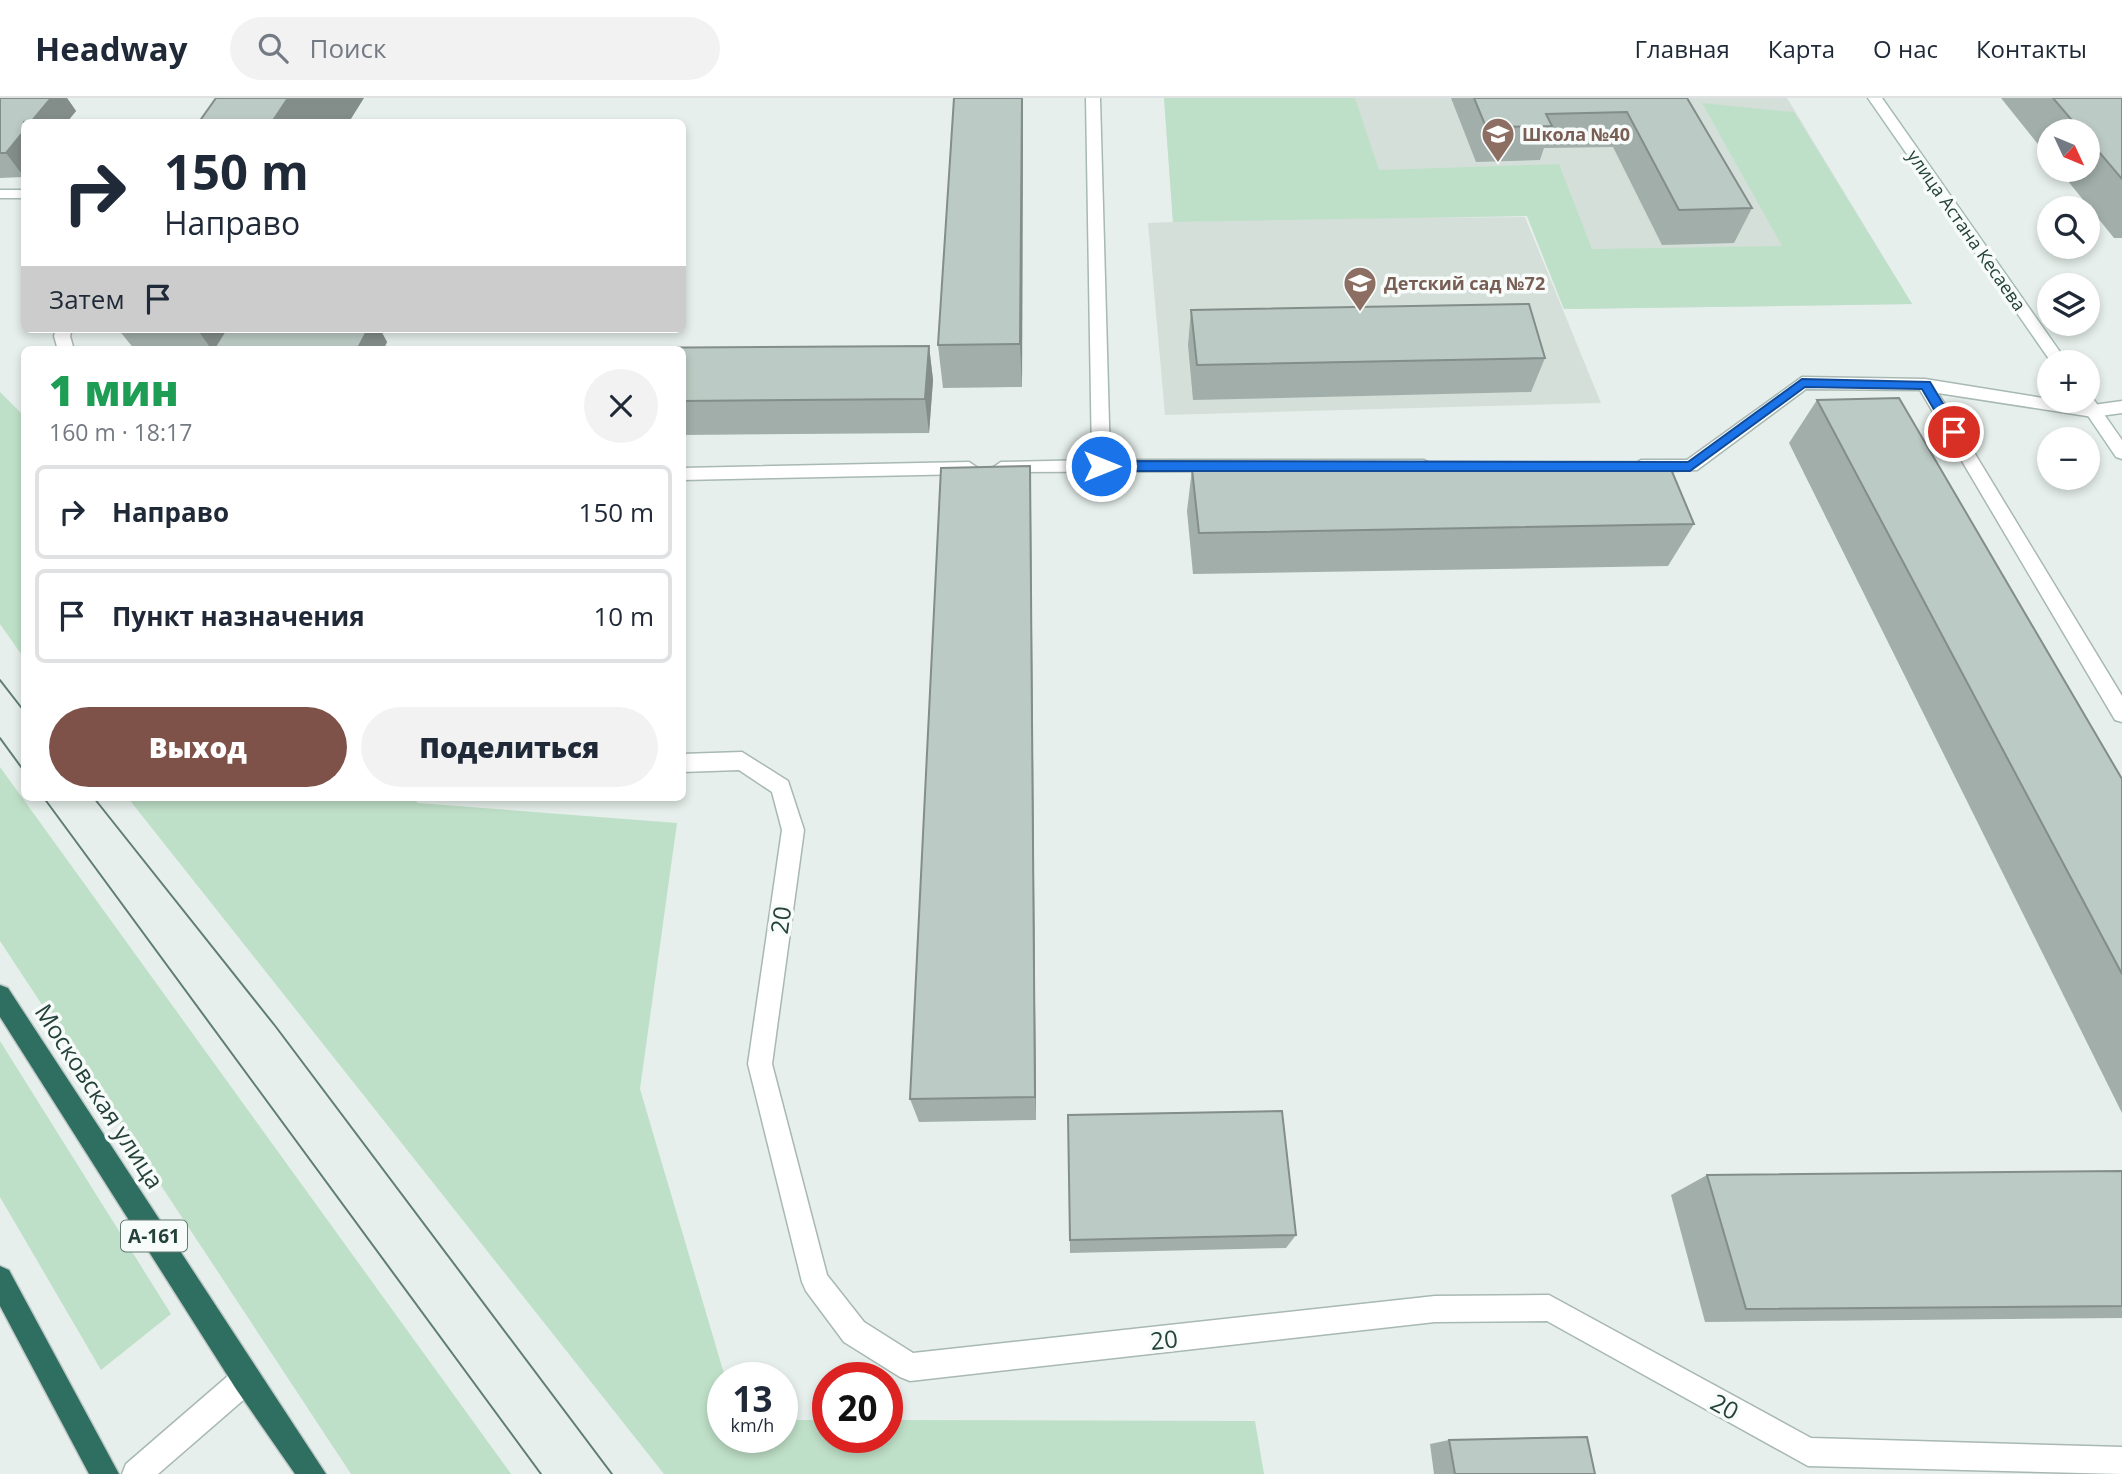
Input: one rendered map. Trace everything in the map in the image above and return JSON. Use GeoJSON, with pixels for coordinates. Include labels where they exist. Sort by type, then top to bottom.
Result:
{"type":"FeatureCollection","features":[{"type":"Feature","properties":{"kind":"highway","name":"Московская улица"},"geometry":{"type":"LineString","coordinates":[[0,996],[246,1379],[312,1474]]}},
{"type":"Feature","properties":{"kind":"highway"},"geometry":{"type":"LineString","coordinates":[[0,1279],[105,1474]]}},
{"type":"Feature","properties":{"kind":"street"},"geometry":{"type":"LineString","coordinates":[[1093,98],[1101,466]]}},
{"type":"Feature","properties":{"kind":"street","name":"улица Астана Кесаева"},"geometry":{"type":"LineString","coordinates":[[1875,98],[2051,350]]}},
{"type":"Feature","properties":{"kind":"street"},"geometry":{"type":"LineString","coordinates":[[0,194],[21,194]]}},
{"type":"Feature","properties":{"kind":"street"},"geometry":{"type":"LineString","coordinates":[[1622,466],[1690,466],[1802,383],[1925,385],[2037,399]]}},
{"type":"Feature","properties":{"kind":"street"},"geometry":{"type":"LineString","coordinates":[[1925,385],[2122,714]]}},
{"type":"Feature","properties":{"kind":"street"},"geometry":{"type":"LineString","coordinates":[[2100,406],[2122,407]]}},
{"type":"Feature","properties":{"kind":"street"},"geometry":{"type":"LineString","coordinates":[[2095,413],[2122,453]]}},
{"type":"Feature","properties":{"kind":"street"},"geometry":{"type":"LineString","coordinates":[[686,474],[1101,466],[1444,466]]}},
{"type":"Feature","properties":{"kind":"street","name":"20"},"geometry":{"type":"LineString","coordinates":[[686,763],[742,761],[780,788],[793,830],[760,1064],[815,1282],[854,1332],[910,1367],[1435,1309],[1549,1308],[1808,1452],[2122,1461]]}},
{"type":"Feature","properties":{"kind":"street"},"geometry":{"type":"LineString","coordinates":[[136,1474],[246,1379]]}},
{"type":"Feature","properties":{"kind":"shaded area"},"geometry":{"type":"Polygon","coordinates":[[[1164,98],[1787,98],[1912,304],[1564,309],[1527,216],[1424,218],[1525,217],[1601,403],[1165,415],[1148,223],[1173,222],[1164,98]]]}},
{"type":"Feature","properties":{"kind":"green space","name":"Школа №40"},"geometry":{"type":"Polygon","coordinates":[[[1164,98],[1355,98],[1379,170],[1559,164],[1592,249],[1782,246],[1702,103],[1794,112],[1912,304],[1564,309],[1527,216],[1173,222],[1164,98]]]}},
{"type":"Feature","properties":{"kind":"green space"},"geometry":{"type":"Polygon","coordinates":[[[0,392],[21,413],[21,654],[0,624],[0,392]]]}},
{"type":"Feature","properties":{"kind":"green space"},"geometry":{"type":"Polygon","coordinates":[[[0,767],[21,796],[21,801],[25,801],[511,1474],[351,1474],[0,941],[0,767]]]}},
{"type":"Feature","properties":{"kind":"green space"},"geometry":{"type":"Polygon","coordinates":[[[130,801],[416,801],[677,823],[640,1089],[721,1362],[707,1362],[707,1453],[798,1453],[798,1420],[812,1420],[812,1453],[903,1453],[903,1420],[1255,1421],[1264,1474],[664,1474],[130,801]]]}},
{"type":"Feature","properties":{"kind":"green space"},"geometry":{"type":"Polygon","coordinates":[[[0,1041],[171,1314],[101,1370],[0,1197],[0,1041]]]}},
{"type":"Feature","properties":{"kind":"building"},"geometry":{"type":"Polygon","coordinates":[[[0,98],[51,98],[34,119],[21,119],[21,135],[6,153],[0,153],[0,98]]]}},
{"type":"Feature","properties":{"kind":"building"},"geometry":{"type":"Polygon","coordinates":[[[216,98],[288,98],[274,119],[201,119],[216,98]]]}},
{"type":"Feature","properties":{"kind":"building"},"geometry":{"type":"Polygon","coordinates":[[[954,98],[1022,98],[1020,344],[938,345],[954,98]]]}},
{"type":"Feature","properties":{"kind":"building"},"geometry":{"type":"Polygon","coordinates":[[[1474,98],[1687,98],[1752,208],[1679,210],[1627,112],[1546,114],[1552,126],[1486,127],[1474,98]]]}},
{"type":"Feature","properties":{"kind":"building"},"geometry":{"type":"Polygon","coordinates":[[[2053,98],[2122,98],[2122,179],[2100,153],[2100,119],[2071,119],[2053,98]]]}},
{"type":"Feature","properties":{"kind":"building"},"geometry":{"type":"Polygon","coordinates":[[[1529,304],[1545,358],[1197,365],[1191,310],[1529,304]]]}},
{"type":"Feature","properties":{"kind":"building"},"geometry":{"type":"Polygon","coordinates":[[[224,333],[366,333],[359,346],[215,346],[224,333]]]}},
{"type":"Feature","properties":{"kind":"building"},"geometry":{"type":"Polygon","coordinates":[[[929,346],[925,399],[686,401],[686,347],[929,346]]]}},
{"type":"Feature","properties":{"kind":"building"},"geometry":{"type":"Polygon","coordinates":[[[1899,398],[2122,779],[2122,974],[1817,400],[1899,398]]]}},
{"type":"Feature","properties":{"kind":"building"},"geometry":{"type":"Polygon","coordinates":[[[1668,462],[1694,524],[1199,533],[1192,469],[1668,462]]]}},
{"type":"Feature","properties":{"kind":"building"},"geometry":{"type":"Polygon","coordinates":[[[1030,466],[1035,1097],[910,1099],[941,468],[1030,466]]]}},
{"type":"Feature","properties":{"kind":"building"},"geometry":{"type":"Polygon","coordinates":[[[1282,1111],[1296,1235],[1070,1240],[1068,1115],[1282,1111]]]}},
{"type":"Feature","properties":{"kind":"building"},"geometry":{"type":"Polygon","coordinates":[[[2122,1171],[2122,1306],[1746,1309],[1707,1175],[2122,1171]]]}},
{"type":"Feature","properties":{"kind":"building"},"geometry":{"type":"Polygon","coordinates":[[[1587,1437],[1595,1474],[1455,1474],[1449,1440],[1587,1437]]]}},
{"type":"Feature","properties":{"kind":"tram line"},"geometry":{"type":"LineString","coordinates":[[0,680],[21,707]]}},
{"type":"Feature","properties":{"kind":"tram line"},"geometry":{"type":"LineString","coordinates":[[0,738],[21,767]]}},
{"type":"Feature","properties":{"kind":"tram line"},"geometry":{"type":"LineString","coordinates":[[46,801],[541,1474]]}},
{"type":"Feature","properties":{"kind":"tram line"},"geometry":{"type":"LineString","coordinates":[[96,801],[276,1027],[612,1474]]}},
{"type":"Feature","properties":{"kind":"place","name":"Школа №40"},"geometry":{"type":"Point","coordinates":[1498,164]}},
{"type":"Feature","properties":{"kind":"place","name":"Детский сад №72"},"geometry":{"type":"Point","coordinates":[1360,313]}},
{"type":"Feature","properties":{"kind":"route"},"geometry":{"type":"LineString","coordinates":[[1101,466],[1690,466],[1802,383],[1925,385],[1954,432]]}}]}
